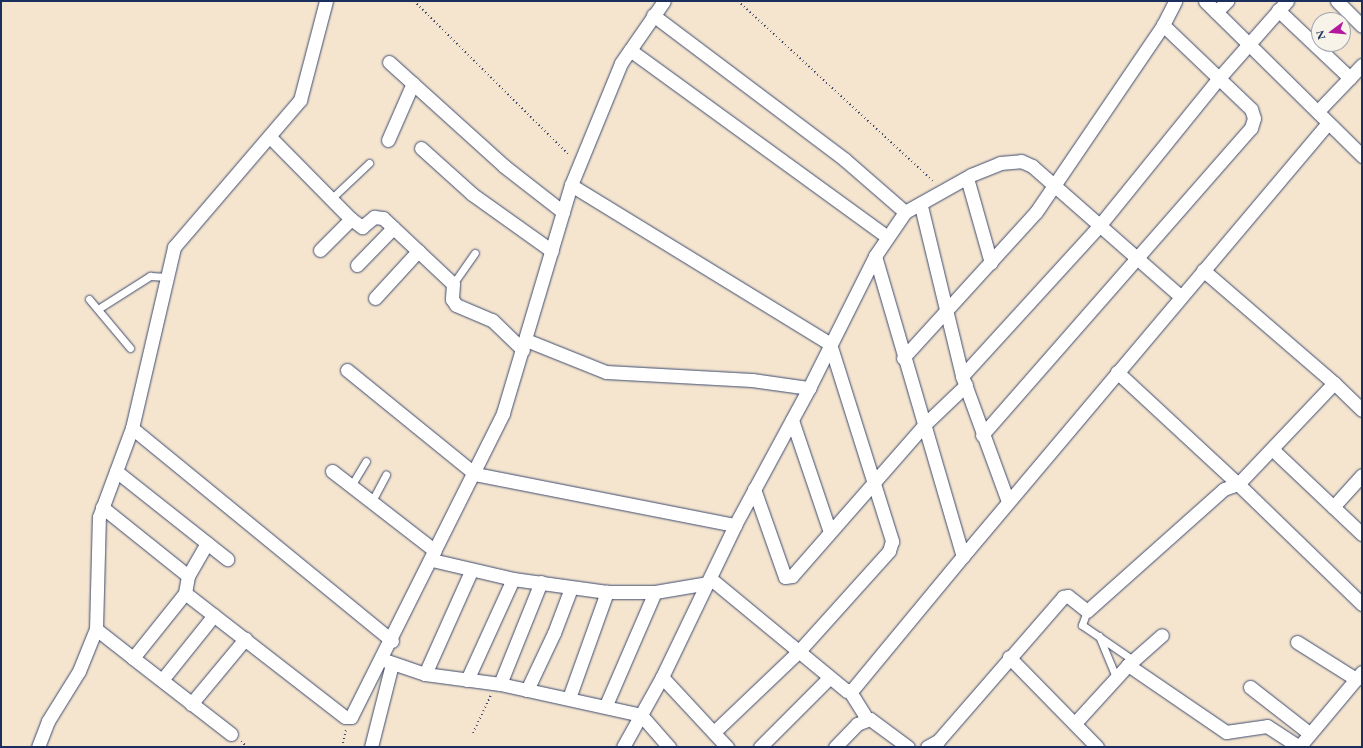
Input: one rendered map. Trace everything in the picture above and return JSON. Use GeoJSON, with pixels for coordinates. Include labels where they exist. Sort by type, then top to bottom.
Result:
{"type":"FeatureCollection","features":[{"type":"Feature","properties":{"kind":"street"},"geometry":{"type":"LineString","coordinates":[[38,747],[48,721],[79,671],[96,629],[102,508],[132,428],[174,247],[270,137],[300,100],[326,1]]}},
{"type":"Feature","properties":{"kind":"street"},"geometry":{"type":"LineString","coordinates":[[371,747],[392,641],[475,474],[510,396],[571,185],[607,92],[630,50],[664,1]]}},
{"type":"Feature","properties":{"kind":"street"},"geometry":{"type":"LineString","coordinates":[[903,358],[991,264],[1055,186],[1163,25],[1175,1]]}},
{"type":"Feature","properties":{"kind":"street"},"geometry":{"type":"LineString","coordinates":[[1205,1],[1318,111],[1328,123],[1360,149]]}},
{"type":"Feature","properties":{"kind":"street"},"geometry":{"type":"LineString","coordinates":[[1216,12],[1227,1]]}},
{"type":"Feature","properties":{"kind":"street"},"geometry":{"type":"LineString","coordinates":[[1337,1],[1362,26]]}},
{"type":"Feature","properties":{"kind":"street"},"geometry":{"type":"LineString","coordinates":[[754,489],[785,577],[792,576],[1099,226],[1219,78],[1283,6],[1350,78]]}},
{"type":"Feature","properties":{"kind":"street"},"geometry":{"type":"LineString","coordinates":[[653,15],[844,159],[905,212]]}},
{"type":"Feature","properties":{"kind":"street"},"geometry":{"type":"LineString","coordinates":[[982,435],[1251,128],[1254,118],[1251,109],[1163,25]]}},
{"type":"Feature","properties":{"kind":"street"},"geometry":{"type":"LineString","coordinates":[[630,50],[886,236]]}},
{"type":"Feature","properties":{"kind":"street"},"geometry":{"type":"LineString","coordinates":[[389,62],[504,166],[563,212]]}},
{"type":"Feature","properties":{"kind":"street"},"geometry":{"type":"LineString","coordinates":[[1318,111],[1362,65]]}},
{"type":"Feature","properties":{"kind":"street"},"geometry":{"type":"LineString","coordinates":[[388,140],[413,83]]}},
{"type":"Feature","properties":{"kind":"street"},"geometry":{"type":"LineString","coordinates":[[709,581],[843,690],[850,690],[1328,123]]}},
{"type":"Feature","properties":{"kind":"street"},"geometry":{"type":"LineString","coordinates":[[270,137],[332,198],[351,219],[362,227],[374,217],[383,218],[453,284],[456,306],[492,320],[524,345],[606,372],[752,380],[809,388]]}},
{"type":"Feature","properties":{"kind":"street"},"geometry":{"type":"LineString","coordinates":[[421,148],[472,194],[552,251]]}},
{"type":"Feature","properties":{"kind":"street"},"geometry":{"type":"LineString","coordinates":[[623,747],[662,677],[735,525],[809,388],[875,256],[886,236],[905,212],[921,206],[967,178],[1012,159],[1032,166],[1135,259],[1180,297]]}},
{"type":"Feature","properties":{"kind":"street"},"geometry":{"type":"LineString","coordinates":[[967,178],[991,264]]}},
{"type":"Feature","properties":{"kind":"street"},"geometry":{"type":"LineString","coordinates":[[571,185],[830,344],[892,541],[889,551],[798,652],[714,732]]}},
{"type":"Feature","properties":{"kind":"street"},"geometry":{"type":"LineString","coordinates":[[921,206],[949,310],[964,381],[982,435],[1008,502]]}},
{"type":"Feature","properties":{"kind":"street"},"geometry":{"type":"LineString","coordinates":[[320,250],[351,219]]}},
{"type":"Feature","properties":{"kind":"street"},"geometry":{"type":"LineString","coordinates":[[357,265],[393,228]]}},
{"type":"Feature","properties":{"kind":"street"},"geometry":{"type":"LineString","coordinates":[[375,298],[418,251]]}},
{"type":"Feature","properties":{"kind":"street"},"geometry":{"type":"LineString","coordinates":[[875,256],[903,358],[963,556]]}},
{"type":"Feature","properties":{"kind":"street"},"geometry":{"type":"LineString","coordinates":[[1203,270],[1334,383],[1362,410]]}},
{"type":"Feature","properties":{"kind":"street"},"geometry":{"type":"LineString","coordinates":[[347,370],[475,474],[735,525]]}},
{"type":"Feature","properties":{"kind":"street"},"geometry":{"type":"LineString","coordinates":[[1117,372],[1238,484],[1362,604]]}},
{"type":"Feature","properties":{"kind":"street"},"geometry":{"type":"LineString","coordinates":[[926,747],[938,741],[1009,657],[1063,597],[1068,596],[1087,610],[1224,489],[1238,484],[1334,383]]}},
{"type":"Feature","properties":{"kind":"street"},"geometry":{"type":"LineString","coordinates":[[792,420],[830,532]]}},
{"type":"Feature","properties":{"kind":"street"},"geometry":{"type":"LineString","coordinates":[[132,428],[392,641]]}},
{"type":"Feature","properties":{"kind":"street"},"geometry":{"type":"LineString","coordinates":[[1272,449],[1362,534]]}},
{"type":"Feature","properties":{"kind":"street"},"geometry":{"type":"LineString","coordinates":[[116,471],[227,558]]}},
{"type":"Feature","properties":{"kind":"street"},"geometry":{"type":"LineString","coordinates":[[332,471],[372,502],[434,555],[471,571],[571,588],[607,592],[655,592],[709,581]]}},
{"type":"Feature","properties":{"kind":"street"},"geometry":{"type":"LineString","coordinates":[[1333,507],[1362,475]]}},
{"type":"Feature","properties":{"kind":"street"},"geometry":{"type":"LineString","coordinates":[[102,508],[188,576]]}},
{"type":"Feature","properties":{"kind":"street"},"geometry":{"type":"LineString","coordinates":[[133,658],[185,593],[188,576],[207,543]]}},
{"type":"Feature","properties":{"kind":"street"},"geometry":{"type":"LineString","coordinates":[[425,674],[471,571]]}},
{"type":"Feature","properties":{"kind":"street"},"geometry":{"type":"LineString","coordinates":[[467,680],[514,579]]}},
{"type":"Feature","properties":{"kind":"street"},"geometry":{"type":"LineString","coordinates":[[500,684],[541,582]]}},
{"type":"Feature","properties":{"kind":"street"},"geometry":{"type":"LineString","coordinates":[[527,690],[554,633],[571,588]]}},
{"type":"Feature","properties":{"kind":"street"},"geometry":{"type":"LineString","coordinates":[[569,698],[607,592]]}},
{"type":"Feature","properties":{"kind":"street"},"geometry":{"type":"LineString","coordinates":[[606,705],[655,592]]}},
{"type":"Feature","properties":{"kind":"street"},"geometry":{"type":"LineString","coordinates":[[185,593],[349,718],[387,662]]}},
{"type":"Feature","properties":{"kind":"street"},"geometry":{"type":"LineString","coordinates":[[162,680],[214,615]]}},
{"type":"Feature","properties":{"kind":"street"},"geometry":{"type":"LineString","coordinates":[[96,629],[230,734]]}},
{"type":"Feature","properties":{"kind":"street"},"geometry":{"type":"LineString","coordinates":[[1075,723],[1116,677],[1162,635]]}},
{"type":"Feature","properties":{"kind":"street"},"geometry":{"type":"LineString","coordinates":[[191,704],[245,639]]}},
{"type":"Feature","properties":{"kind":"street"},"geometry":{"type":"LineString","coordinates":[[1130,663],[1226,732],[1266,726],[1299,747],[1309,732],[1359,675],[1297,642]]}},
{"type":"Feature","properties":{"kind":"street"},"geometry":{"type":"LineString","coordinates":[[1009,657],[1097,747]]}},
{"type":"Feature","properties":{"kind":"street"},"geometry":{"type":"LineString","coordinates":[[387,662],[425,674],[500,684],[606,705],[641,715],[669,747]]}},
{"type":"Feature","properties":{"kind":"street"},"geometry":{"type":"LineString","coordinates":[[662,677],[727,747]]}},
{"type":"Feature","properties":{"kind":"street"},"geometry":{"type":"LineString","coordinates":[[760,747],[829,678]]}},
{"type":"Feature","properties":{"kind":"street"},"geometry":{"type":"LineString","coordinates":[[1250,687],[1309,732]]}},
{"type":"Feature","properties":{"kind":"street"},"geometry":{"type":"LineString","coordinates":[[850,690],[867,720],[908,747]]}},
{"type":"Feature","properties":{"kind":"street"},"geometry":{"type":"LineString","coordinates":[[835,747],[857,724],[867,720]]}},
{"type":"Feature","properties":{"kind":"lane"},"geometry":{"type":"LineString","coordinates":[[332,198],[369,163]]}},
{"type":"Feature","properties":{"kind":"lane"},"geometry":{"type":"LineString","coordinates":[[453,284],[475,253]]}},
{"type":"Feature","properties":{"kind":"lane"},"geometry":{"type":"LineString","coordinates":[[98,309],[150,276],[168,277]]}},
{"type":"Feature","properties":{"kind":"lane"},"geometry":{"type":"LineString","coordinates":[[89,299],[130,348]]}},
{"type":"Feature","properties":{"kind":"lane"},"geometry":{"type":"LineString","coordinates":[[352,486],[366,461]]}},
{"type":"Feature","properties":{"kind":"lane"},"geometry":{"type":"LineString","coordinates":[[372,502],[386,475]]}},
{"type":"Feature","properties":{"kind":"lane"},"geometry":{"type":"LineString","coordinates":[[1087,610],[1082,625],[1099,636],[1130,663]]}},
{"type":"Feature","properties":{"kind":"lane"},"geometry":{"type":"LineString","coordinates":[[1099,636],[1116,677]]}},
{"type":"Feature","properties":{"kind":"path"},"geometry":{"type":"LineString","coordinates":[[414,1],[579,165]]}},
{"type":"Feature","properties":{"kind":"path"},"geometry":{"type":"LineString","coordinates":[[738,1],[945,191]]}},
{"type":"Feature","properties":{"kind":"path"},"geometry":{"type":"LineString","coordinates":[[473,733],[483,707],[500,684]]}},
{"type":"Feature","properties":{"kind":"path"},"geometry":{"type":"LineString","coordinates":[[342,747],[349,718]]}}]}
